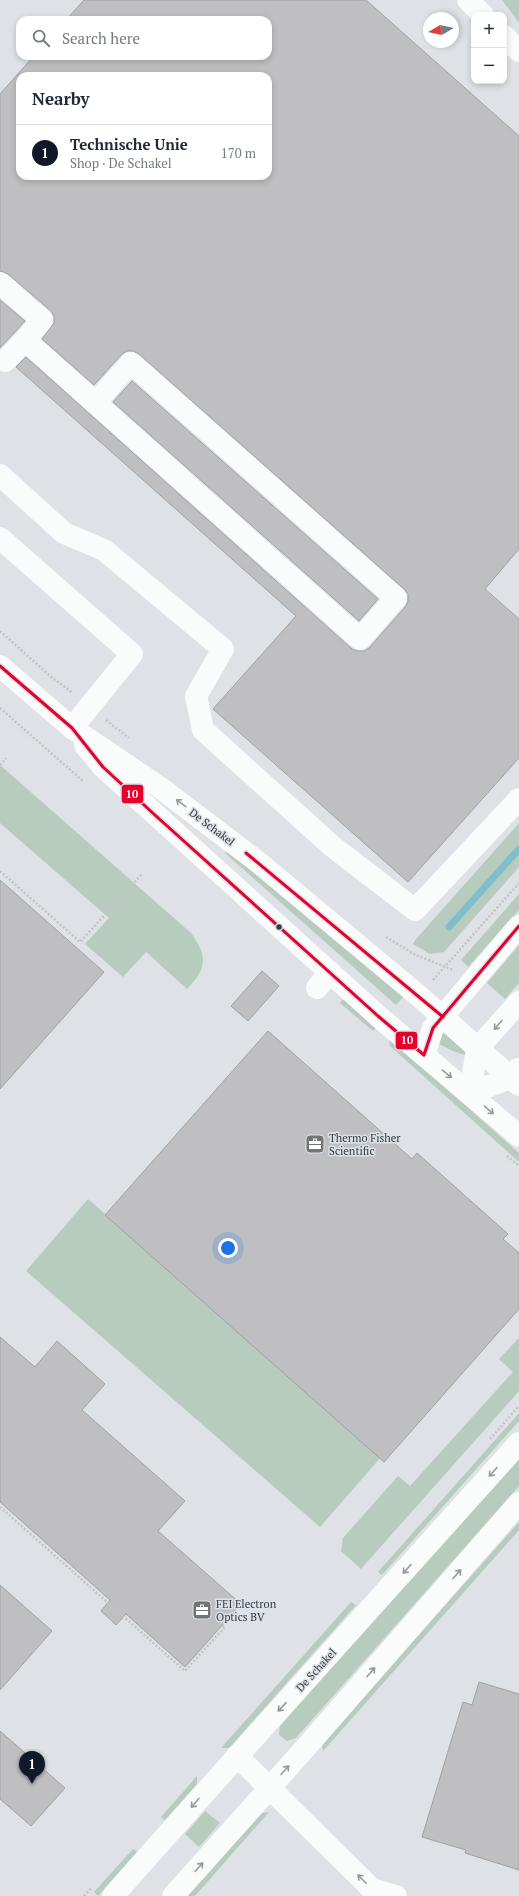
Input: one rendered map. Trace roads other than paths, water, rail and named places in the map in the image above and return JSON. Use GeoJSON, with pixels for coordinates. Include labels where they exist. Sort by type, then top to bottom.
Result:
{"type":"FeatureCollection","features":[{"type":"Feature","properties":{"kind":"street"},"geometry":{"type":"LineString","coordinates":[[468,0],[480,12]]}},
{"type":"Feature","properties":{"kind":"street"},"geometry":{"type":"LineString","coordinates":[[507,39],[519,51]]}},
{"type":"Feature","properties":{"kind":"street"},"geometry":{"type":"LineString","coordinates":[[0,283],[42,320],[25,340],[2,361]]}},
{"type":"Feature","properties":{"kind":"street"},"geometry":{"type":"LineString","coordinates":[[25,340],[95,403],[360,639],[396,598],[131,363],[95,403]]}},
{"type":"Feature","properties":{"kind":"street"},"geometry":{"type":"LineString","coordinates":[[0,475],[64,533],[104,550],[223,648],[196,696],[203,730],[332,846],[415,910],[519,799]]}},
{"type":"Feature","properties":{"kind":"street"},"geometry":{"type":"LineString","coordinates":[[0,538],[132,654],[72,728]]}},
{"type":"Feature","properties":{"kind":"street","name":"De Schakel"},"geometry":{"type":"LineString","coordinates":[[0,666],[72,728],[162,789],[258,862],[419,996],[478,1049],[516,1077]]}},
{"type":"Feature","properties":{"kind":"street","name":"De Schakel"},"geometry":{"type":"LineString","coordinates":[[72,728],[103,767],[324,980],[378,1016],[519,1136]]}},
{"type":"Feature","properties":{"kind":"street"},"geometry":{"type":"LineString","coordinates":[[424,1055],[433,1028],[519,926]]}},
{"type":"Feature","properties":{"kind":"street"},"geometry":{"type":"LineString","coordinates":[[470,1094],[478,1049],[519,1002]]}},
{"type":"Feature","properties":{"kind":"street","name":"De Schakel"},"geometry":{"type":"LineString","coordinates":[[470,1094],[516,1077]]}},
{"type":"Feature","properties":{"kind":"street","name":"De Schakel"},"geometry":{"type":"LineString","coordinates":[[113,1896],[519,1443]]}},
{"type":"Feature","properties":{"kind":"street"},"geometry":{"type":"LineString","coordinates":[[173,1896],[519,1503]]}},
{"type":"Feature","properties":{"kind":"street"},"geometry":{"type":"LineString","coordinates":[[237,1756],[372,1888],[396,1896]]}},
{"type":"Feature","properties":{"kind":"waterway"},"geometry":{"type":"LineString","coordinates":[[449,927],[519,849]]}},
{"type":"Feature","properties":{"kind":"place","name":"Thermo Fisher Scientific"},"geometry":{"type":"Point","coordinates":[315,1144]}},
{"type":"Feature","properties":{"kind":"place","name":"FEI Electron Optics BV"},"geometry":{"type":"Point","coordinates":[202,1610]}},
{"type":"Feature","properties":{"kind":"place","name":"Technische Unie"},"geometry":{"type":"Point","coordinates":[32,1784]}}]}
